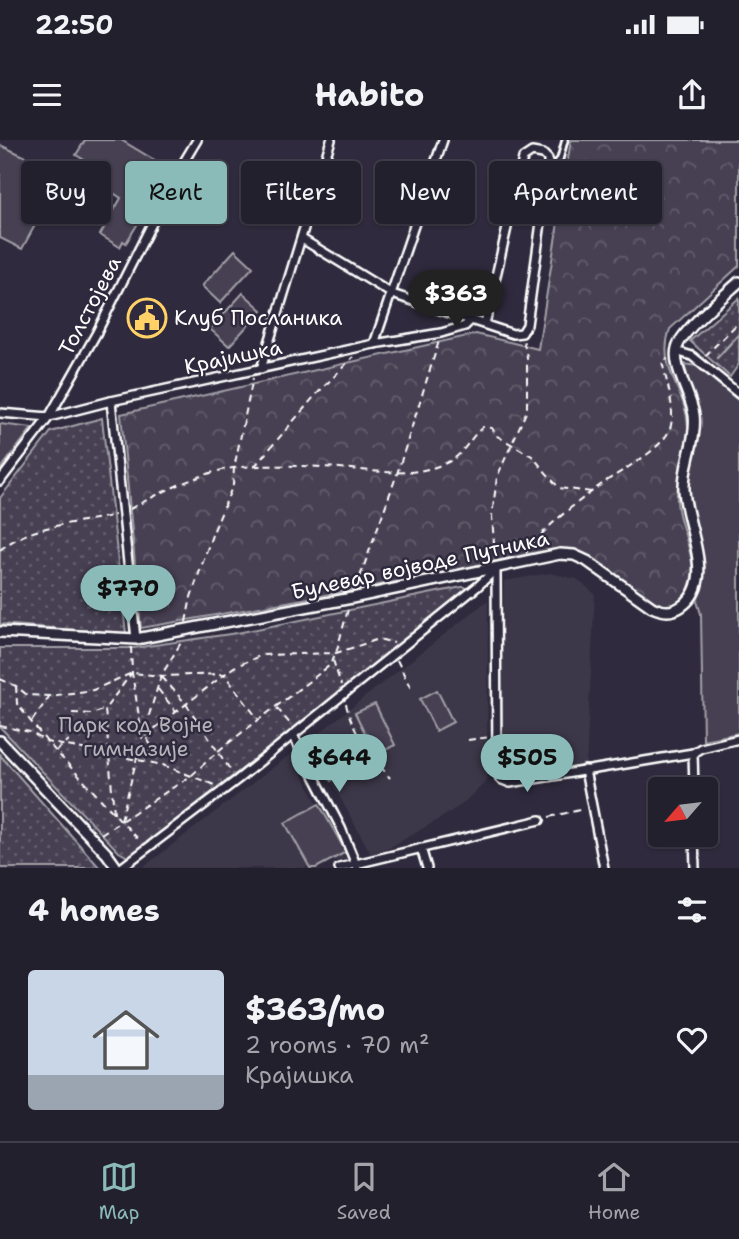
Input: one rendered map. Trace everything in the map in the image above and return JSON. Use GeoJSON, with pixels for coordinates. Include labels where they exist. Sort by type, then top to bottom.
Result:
{"type":"FeatureCollection","features":[{"type":"Feature","properties":{"kind":"street","name":"Толстојева"},"geometry":{"type":"LineString","coordinates":[[0,481],[49,417],[96,334],[179,170],[197,140]]}},
{"type":"Feature","properties":{"kind":"street"},"geometry":{"type":"LineString","coordinates":[[257,370],[302,239],[331,140]]}},
{"type":"Feature","properties":{"kind":"street"},"geometry":{"type":"LineString","coordinates":[[374,344],[443,140]]}},
{"type":"Feature","properties":{"kind":"street"},"geometry":{"type":"LineString","coordinates":[[523,161],[532,152],[545,155],[548,161]]}},
{"type":"Feature","properties":{"kind":"street"},"geometry":{"type":"LineString","coordinates":[[485,324],[508,224]]}},
{"type":"Feature","properties":{"kind":"street"},"geometry":{"type":"LineString","coordinates":[[302,239],[392,294],[513,334],[522,333],[527,325],[541,224]]}},
{"type":"Feature","properties":{"kind":"street"},"geometry":{"type":"LineString","coordinates":[[674,355],[682,336],[739,282]]}},
{"type":"Feature","properties":{"kind":"street","name":"Крајишка"},"geometry":{"type":"LineString","coordinates":[[0,413],[49,417],[374,344],[441,333],[465,326],[471,320]]}},
{"type":"Feature","properties":{"kind":"street"},"geometry":{"type":"LineString","coordinates":[[674,355],[687,353],[739,394]]}},
{"type":"Feature","properties":{"kind":"street","name":"Булевар војводе Путника"},"geometry":{"type":"LineString","coordinates":[[0,632],[132,639],[352,598],[560,554],[574,555],[594,565],[626,591],[658,610],[675,610],[689,599],[697,586],[700,571],[684,489],[694,418],[674,355]]}},
{"type":"Feature","properties":{"kind":"street"},"geometry":{"type":"LineString","coordinates":[[111,401],[124,513],[132,639]]}},
{"type":"Feature","properties":{"kind":"street"},"geometry":{"type":"LineString","coordinates":[[0,741],[107,854],[123,867],[237,780],[496,569]]}},
{"type":"Feature","properties":{"kind":"street"},"geometry":{"type":"LineString","coordinates":[[496,569],[497,768],[500,779],[510,783],[693,753],[701,748],[739,739]]}},
{"type":"Feature","properties":{"kind":"street"},"geometry":{"type":"LineString","coordinates":[[295,733],[357,866]]}},
{"type":"Feature","properties":{"kind":"street"},"geometry":{"type":"LineString","coordinates":[[693,753],[694,777]]}},
{"type":"Feature","properties":{"kind":"street"},"geometry":{"type":"LineString","coordinates":[[585,770],[604,868]]}},
{"type":"Feature","properties":{"kind":"street"},"geometry":{"type":"LineString","coordinates":[[339,868],[357,866],[540,820]]}},
{"type":"Feature","properties":{"kind":"street"},"geometry":{"type":"LineString","coordinates":[[694,847],[695,868]]}},
{"type":"Feature","properties":{"kind":"street"},"geometry":{"type":"LineString","coordinates":[[421,848],[426,868]]}},
{"type":"Feature","properties":{"kind":"lane"},"geometry":{"type":"LineString","coordinates":[[559,161],[565,140]]}},
{"type":"Feature","properties":{"kind":"path"},"geometry":{"type":"LineString","coordinates":[[699,362],[739,321]]}},
{"type":"Feature","properties":{"kind":"path"},"geometry":{"type":"LineString","coordinates":[[107,854],[110,849],[100,835],[191,776],[218,751],[324,671],[333,659],[397,474],[441,333]]}},
{"type":"Feature","properties":{"kind":"path"},"geometry":{"type":"LineString","coordinates":[[496,569],[492,516],[497,477],[527,410],[527,357],[522,333]]}},
{"type":"Feature","properties":{"kind":"path"},"geometry":{"type":"LineString","coordinates":[[253,468],[314,397],[364,347]]}},
{"type":"Feature","properties":{"kind":"path"},"geometry":{"type":"LineString","coordinates":[[517,565],[540,537],[592,492],[645,455],[667,434],[671,410],[662,361],[674,355]]}},
{"type":"Feature","properties":{"kind":"path"},"geometry":{"type":"LineString","coordinates":[[121,821],[161,676],[183,638],[191,597],[212,535],[233,485],[234,468],[257,370]]}},
{"type":"Feature","properties":{"kind":"path"},"geometry":{"type":"LineString","coordinates":[[0,550],[30,532],[124,513],[154,496],[234,468],[339,468],[397,474],[427,470],[453,460],[483,427],[492,428],[498,436],[532,456],[559,488],[592,492]]}},
{"type":"Feature","properties":{"kind":"path"},"geometry":{"type":"LineString","coordinates":[[132,639],[132,673],[143,736],[153,748],[137,759]]}},
{"type":"Feature","properties":{"kind":"path"},"geometry":{"type":"LineString","coordinates":[[143,736],[234,667],[262,655],[336,653],[379,639],[393,642]]}},
{"type":"Feature","properties":{"kind":"path"},"geometry":{"type":"LineString","coordinates":[[393,653],[412,691]]}},
{"type":"Feature","properties":{"kind":"path"},"geometry":{"type":"LineString","coordinates":[[333,659],[350,722],[365,748],[390,778]]}},
{"type":"Feature","properties":{"kind":"path"},"geometry":{"type":"LineString","coordinates":[[72,713],[92,714],[105,709],[132,673]]}},
{"type":"Feature","properties":{"kind":"path"},"geometry":{"type":"LineString","coordinates":[[0,679],[16,686],[27,695],[50,696],[93,690],[132,673],[161,676],[224,674]]}},
{"type":"Feature","properties":{"kind":"path"},"geometry":{"type":"LineString","coordinates":[[224,674],[259,720]]}},
{"type":"Feature","properties":{"kind":"path"},"geometry":{"type":"LineString","coordinates":[[161,676],[186,704],[237,780]]}},
{"type":"Feature","properties":{"kind":"path"},"geometry":{"type":"LineString","coordinates":[[16,686],[17,704],[47,742],[147,848]]}},
{"type":"Feature","properties":{"kind":"path"},"geometry":{"type":"LineString","coordinates":[[158,688],[176,712]]}},
{"type":"Feature","properties":{"kind":"path"},"geometry":{"type":"LineString","coordinates":[[31,722],[50,696]]}},
{"type":"Feature","properties":{"kind":"path"},"geometry":{"type":"LineString","coordinates":[[276,707],[295,733]]}},
{"type":"Feature","properties":{"kind":"path"},"geometry":{"type":"LineString","coordinates":[[105,709],[114,814]]}},
{"type":"Feature","properties":{"kind":"path"},"geometry":{"type":"LineString","coordinates":[[0,726],[30,732],[47,742],[163,765],[224,789]]}},
{"type":"Feature","properties":{"kind":"path"},"geometry":{"type":"LineString","coordinates":[[468,740],[498,736]]}},
{"type":"Feature","properties":{"kind":"path"},"geometry":{"type":"LineString","coordinates":[[56,751],[69,740]]}},
{"type":"Feature","properties":{"kind":"path"},"geometry":{"type":"LineString","coordinates":[[540,820],[592,807]]}},
{"type":"Feature","properties":{"kind":"shaded area"},"geometry":{"type":"Polygon","coordinates":[[[550,573],[577,579],[595,594],[586,764],[510,775],[504,773],[502,752],[504,581],[550,573]]]}},
{"type":"Feature","properties":{"kind":"shaded area"},"geometry":{"type":"Polygon","coordinates":[[[488,600],[487,781],[461,805],[441,818],[387,849],[371,854],[309,741],[488,600]]]}},
{"type":"Feature","properties":{"kind":"shaded area"},"geometry":{"type":"Polygon","coordinates":[[[292,753],[345,859],[303,868],[142,868],[292,753]]]}},
{"type":"Feature","properties":{"kind":"green space"},"geometry":{"type":"Polygon","coordinates":[[[85,140],[121,140],[156,161],[125,161],[125,224],[138,224],[126,243],[123,241],[120,247],[100,235],[106,224],[111,224],[111,216],[121,198],[112,192],[111,161],[86,161],[76,155],[85,140]]]}},
{"type":"Feature","properties":{"kind":"green space"},"geometry":{"type":"Polygon","coordinates":[[[571,140],[739,140],[739,266],[670,329],[667,343],[669,368],[683,402],[688,426],[677,494],[680,519],[691,556],[691,580],[687,592],[676,604],[661,605],[627,587],[590,560],[572,551],[557,549],[443,573],[141,628],[121,414],[476,334],[538,349],[558,224],[662,224],[662,161],[568,161],[571,140]]]}},
{"type":"Feature","properties":{"kind":"green space"},"geometry":{"type":"Polygon","coordinates":[[[0,145],[35,161],[21,161],[21,224],[36,224],[22,249],[0,238],[0,145]]]}},
{"type":"Feature","properties":{"kind":"green space"},"geometry":{"type":"Polygon","coordinates":[[[235,250],[253,267],[220,303],[202,286],[235,250]]]}},
{"type":"Feature","properties":{"kind":"green space"},"geometry":{"type":"Polygon","coordinates":[[[243,293],[262,310],[229,346],[210,329],[243,293]]]}},
{"type":"Feature","properties":{"kind":"green space"},"geometry":{"type":"Polygon","coordinates":[[[739,298],[739,364],[730,377],[690,341],[739,298]]]}},
{"type":"Feature","properties":{"kind":"green space"},"geometry":{"type":"Polygon","coordinates":[[[684,364],[697,366],[739,401],[739,733],[703,740],[701,614],[697,601],[704,576],[687,484],[699,418],[684,364]]]}},
{"type":"Feature","properties":{"kind":"green space"},"geometry":{"type":"Polygon","coordinates":[[[102,418],[126,634],[0,624],[0,498],[51,432],[102,418]]]}},
{"type":"Feature","properties":{"kind":"green space"},"geometry":{"type":"Polygon","coordinates":[[[0,424],[32,428],[0,470],[0,424]]]}},
{"type":"Feature","properties":{"kind":"green space","name":"Парк код Војне гимназије"},"geometry":{"type":"Polygon","coordinates":[[[462,587],[467,590],[128,857],[119,852],[0,727],[0,648],[134,648],[237,633],[462,587]]]}},
{"type":"Feature","properties":{"kind":"green space"},"geometry":{"type":"Polygon","coordinates":[[[437,690],[453,722],[436,731],[420,699],[437,690]]]}},
{"type":"Feature","properties":{"kind":"green space"},"geometry":{"type":"Polygon","coordinates":[[[375,704],[395,745],[376,755],[355,713],[375,704]]]}},
{"type":"Feature","properties":{"kind":"green space"},"geometry":{"type":"Polygon","coordinates":[[[333,745],[347,771],[331,781],[316,755],[333,745]]]}},
{"type":"Feature","properties":{"kind":"green space"},"geometry":{"type":"Polygon","coordinates":[[[0,755],[100,868],[0,868],[0,755]]]}},
{"type":"Feature","properties":{"kind":"green space"},"geometry":{"type":"Polygon","coordinates":[[[319,804],[346,852],[316,868],[310,868],[285,823],[319,804]]]}},
{"type":"Feature","properties":{"kind":"waterway"},"geometry":{"type":"LineString","coordinates":[[717,358],[739,334]]}},
{"type":"Feature","properties":{"kind":"place","name":"Клуб Посланика"},"geometry":{"type":"Point","coordinates":[147,318]}}]}
